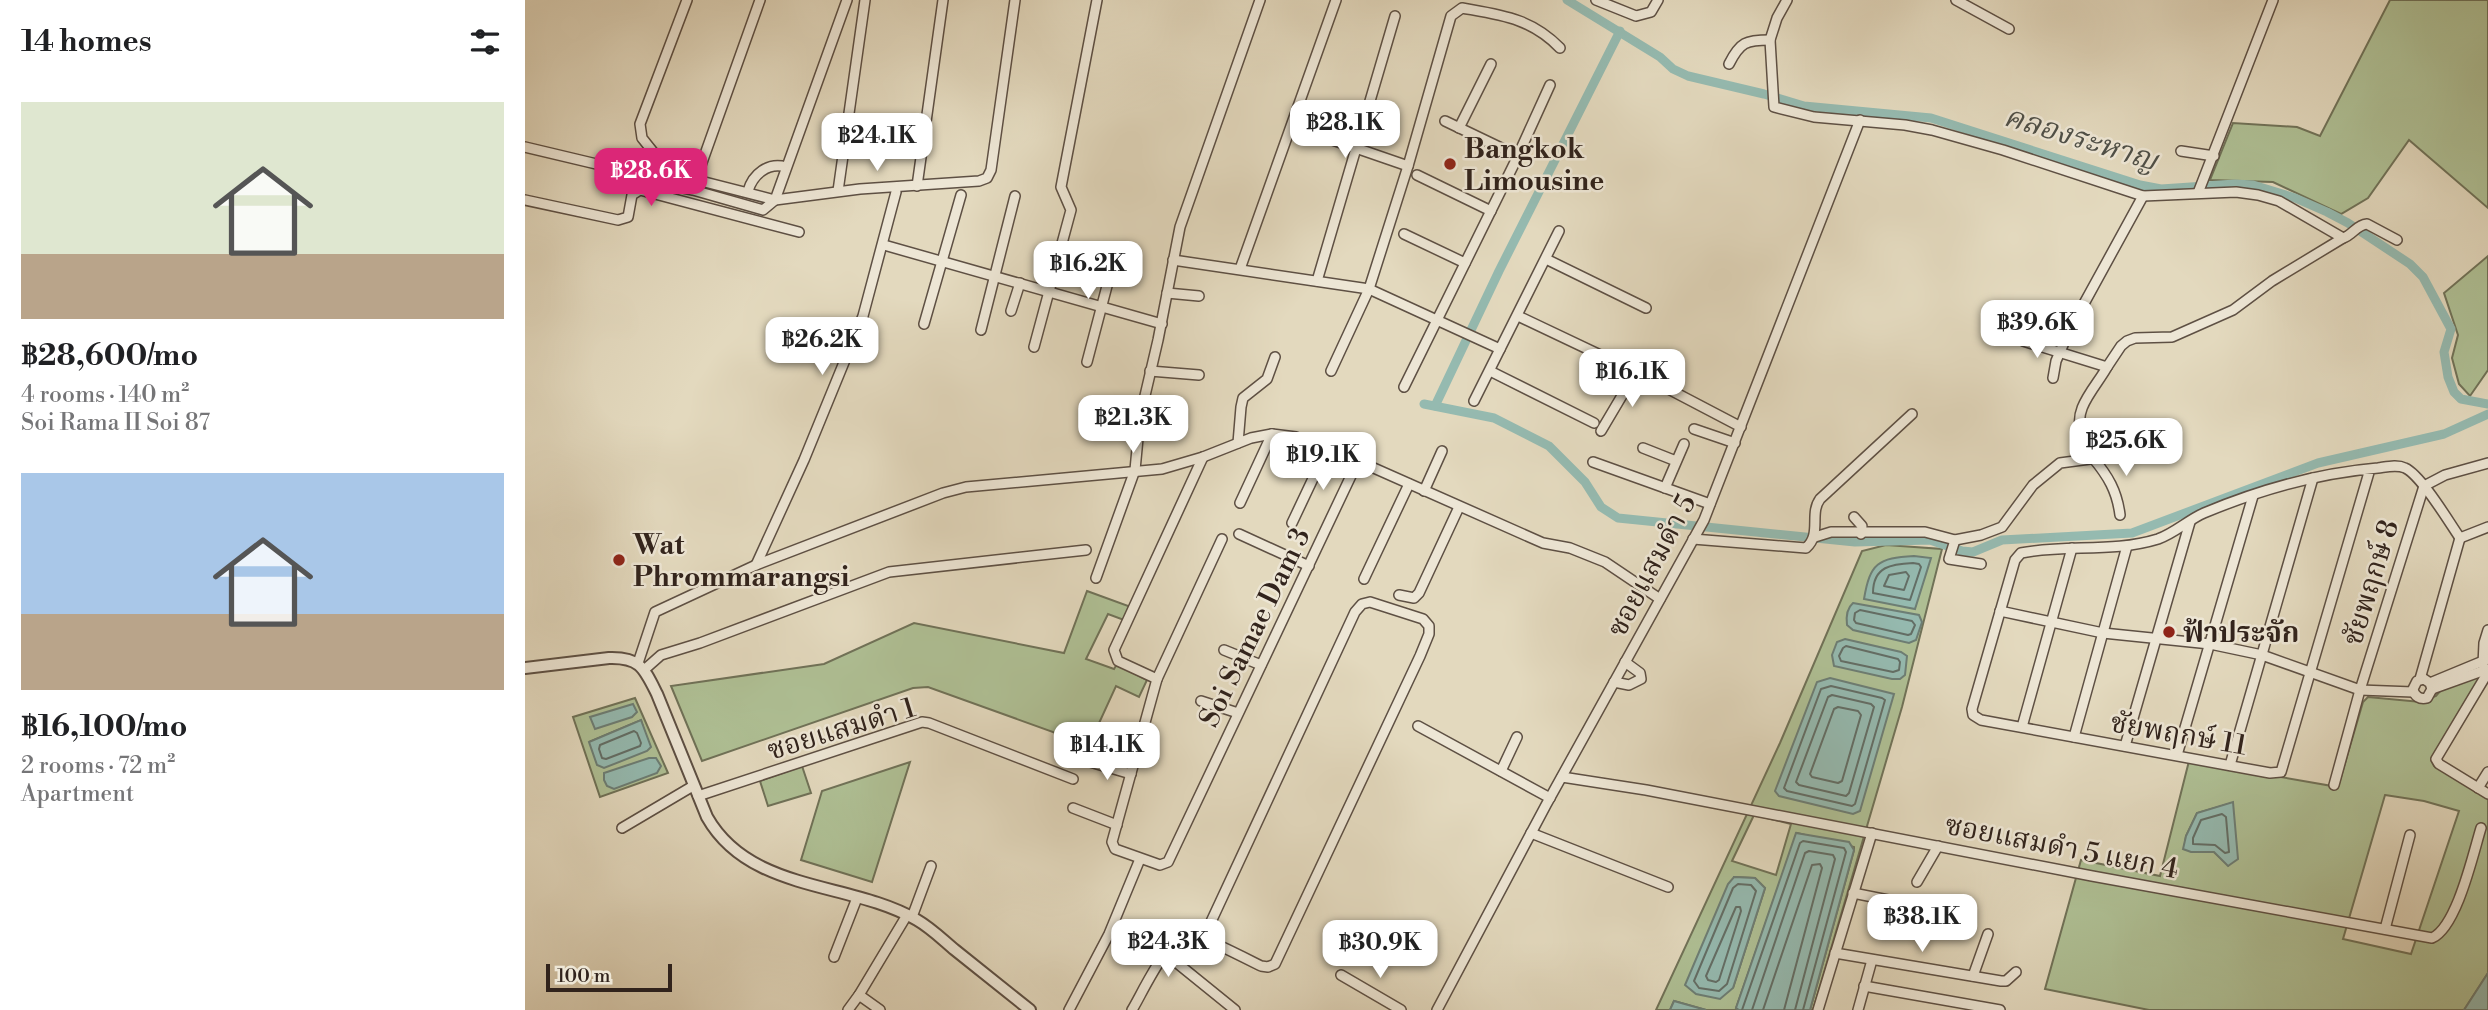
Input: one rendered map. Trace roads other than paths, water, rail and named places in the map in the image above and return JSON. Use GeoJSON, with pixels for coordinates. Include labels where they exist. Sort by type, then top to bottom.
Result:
{"type":"FeatureCollection","features":[{"type":"Feature","properties":{"kind":"street"},"geometry":{"type":"LineString","coordinates":[[652,181],[655,153],[642,138],[640,124],[687,0]]}},
{"type":"Feature","properties":{"kind":"street"},"geometry":{"type":"LineString","coordinates":[[694,185],[760,0]]}},
{"type":"Feature","properties":{"kind":"street"},"geometry":{"type":"LineString","coordinates":[[629,172],[642,166],[655,169],[763,210],[775,200],[847,0]]}},
{"type":"Feature","properties":{"kind":"street"},"geometry":{"type":"LineString","coordinates":[[838,191],[865,0]]}},
{"type":"Feature","properties":{"kind":"street"},"geometry":{"type":"LineString","coordinates":[[918,186],[943,0]]}},
{"type":"Feature","properties":{"kind":"street"},"geometry":{"type":"LineString","coordinates":[[525,147],[629,172],[639,179],[748,191],[775,200],[838,191],[979,181],[987,178],[991,170],[1015,0]]}},
{"type":"Feature","properties":{"kind":"street"},"geometry":{"type":"LineString","coordinates":[[1034,347],[1071,210],[1061,187],[1097,0]]}},
{"type":"Feature","properties":{"kind":"street"},"geometry":{"type":"LineString","coordinates":[[1096,578],[1135,470],[1140,417],[1162,324],[1180,227],[1260,0]]}},
{"type":"Feature","properties":{"kind":"street"},"geometry":{"type":"LineString","coordinates":[[1240,269],[1336,0]]}},
{"type":"Feature","properties":{"kind":"street"},"geometry":{"type":"LineString","coordinates":[[1596,0],[1636,16],[1651,12],[1658,0]]}},
{"type":"Feature","properties":{"kind":"street"},"geometry":{"type":"LineString","coordinates":[[1787,0],[1777,18],[1770,40],[1774,107],[1795,113],[1932,130],[2003,150],[2143,196],[2200,188],[2279,201],[2347,237]]}},
{"type":"Feature","properties":{"kind":"street"},"geometry":{"type":"LineString","coordinates":[[1956,0],[2009,29]]}},
{"type":"Feature","properties":{"kind":"street"},"geometry":{"type":"LineString","coordinates":[[2200,188],[2273,0]]}},
{"type":"Feature","properties":{"kind":"street"},"geometry":{"type":"LineString","coordinates":[[1331,371],[1370,289],[1451,16],[1462,8],[1520,20],[1547,34],[1560,48]]}},
{"type":"Feature","properties":{"kind":"street"},"geometry":{"type":"LineString","coordinates":[[1317,281],[1395,16]]}},
{"type":"Feature","properties":{"kind":"street"},"geometry":{"type":"LineString","coordinates":[[1729,64],[1742,44],[1752,40],[1770,40]]}},
{"type":"Feature","properties":{"kind":"street"},"geometry":{"type":"LineString","coordinates":[[1459,128],[1491,64]]}},
{"type":"Feature","properties":{"kind":"street"},"geometry":{"type":"LineString","coordinates":[[1403,387],[1518,156],[1550,85]]}},
{"type":"Feature","properties":{"kind":"street","name":"ซอยแสมดำ 5"},"geometry":{"type":"LineString","coordinates":[[1437,1010],[1531,833],[1704,520],[1860,120]]}},
{"type":"Feature","properties":{"kind":"street"},"geometry":{"type":"LineString","coordinates":[[1445,121],[1518,156]]}},
{"type":"Feature","properties":{"kind":"street"},"geometry":{"type":"LineString","coordinates":[[1292,126],[1408,166]]}},
{"type":"Feature","properties":{"kind":"street"},"geometry":{"type":"LineString","coordinates":[[2181,151],[2214,156]]}},
{"type":"Feature","properties":{"kind":"street"},"geometry":{"type":"LineString","coordinates":[[748,191],[758,173],[774,166],[786,167]]}},
{"type":"Feature","properties":{"kind":"street"},"geometry":{"type":"LineString","coordinates":[[1417,175],[1491,211]]}},
{"type":"Feature","properties":{"kind":"street"},"geometry":{"type":"LineString","coordinates":[[525,200],[618,220],[628,217],[632,195],[640,190],[799,232]]}},
{"type":"Feature","properties":{"kind":"street"},"geometry":{"type":"LineString","coordinates":[[756,565],[804,460],[863,316],[896,192]]}},
{"type":"Feature","properties":{"kind":"street"},"geometry":{"type":"LineString","coordinates":[[925,324],[961,195]]}},
{"type":"Feature","properties":{"kind":"street"},"geometry":{"type":"LineString","coordinates":[[981,330],[1016,196]]}},
{"type":"Feature","properties":{"kind":"street"},"geometry":{"type":"LineString","coordinates":[[2053,377],[2069,331],[2143,196]]}},
{"type":"Feature","properties":{"kind":"street"},"geometry":{"type":"LineString","coordinates":[[2120,514],[2112,483],[2079,425],[2085,402],[2121,346],[2135,338],[2172,337],[2233,310],[2272,281],[2347,237],[2358,226],[2367,224],[2397,240]]}},
{"type":"Feature","properties":{"kind":"street"},"geometry":{"type":"LineString","coordinates":[[1474,401],[1559,230]]}},
{"type":"Feature","properties":{"kind":"street"},"geometry":{"type":"LineString","coordinates":[[1404,234],[1465,263]]}},
{"type":"Feature","properties":{"kind":"street"},"geometry":{"type":"LineString","coordinates":[[884,245],[1162,324]]}},
{"type":"Feature","properties":{"kind":"street"},"geometry":{"type":"LineString","coordinates":[[1087,362],[1117,248]]}},
{"type":"Feature","properties":{"kind":"street"},"geometry":{"type":"LineString","coordinates":[[1546,259],[1646,308]]}},
{"type":"Feature","properties":{"kind":"street"},"geometry":{"type":"LineString","coordinates":[[1173,260],[1370,289],[1500,349]]}},
{"type":"Feature","properties":{"kind":"street"},"geometry":{"type":"LineString","coordinates":[[1011,311],[1020,283]]}},
{"type":"Feature","properties":{"kind":"street"},"geometry":{"type":"LineString","coordinates":[[1167,293],[1199,296]]}},
{"type":"Feature","properties":{"kind":"street"},"geometry":{"type":"LineString","coordinates":[[1518,316],[1636,372],[1741,427]]}},
{"type":"Feature","properties":{"kind":"street"},"geometry":{"type":"LineString","coordinates":[[2023,341],[2107,368]]}},
{"type":"Feature","properties":{"kind":"street"},"geometry":{"type":"LineString","coordinates":[[1238,443],[1244,398],[1267,379],[1275,357]]}},
{"type":"Feature","properties":{"kind":"street"},"geometry":{"type":"LineString","coordinates":[[1150,371],[1199,375]]}},
{"type":"Feature","properties":{"kind":"street"},"geometry":{"type":"LineString","coordinates":[[1490,371],[1594,423]]}},
{"type":"Feature","properties":{"kind":"street"},"geometry":{"type":"LineString","coordinates":[[1601,431],[1636,372]]}},
{"type":"Feature","properties":{"kind":"street"},"geometry":{"type":"LineString","coordinates":[[1815,537],[1815,510],[1820,499],[1912,414]]}},
{"type":"Feature","properties":{"kind":"street"},"geometry":{"type":"LineString","coordinates":[[1694,429],[1735,443]]}},
{"type":"Feature","properties":{"kind":"street"},"geometry":{"type":"LineString","coordinates":[[641,667],[655,612],[756,565],[901,509],[966,487],[1162,469],[1272,434],[1297,437],[1543,543],[1570,548],[1605,562],[1660,599]]}},
{"type":"Feature","properties":{"kind":"street"},"geometry":{"type":"LineString","coordinates":[[1240,503],[1272,434]]}},
{"type":"Feature","properties":{"kind":"street"},"geometry":{"type":"LineString","coordinates":[[1665,488],[1683,444]]}},
{"type":"Feature","properties":{"kind":"street"},"geometry":{"type":"LineString","coordinates":[[1643,448],[1676,461]]}},
{"type":"Feature","properties":{"kind":"street"},"geometry":{"type":"LineString","coordinates":[[1292,523],[1327,449]]}},
{"type":"Feature","properties":{"kind":"street"},"geometry":{"type":"LineString","coordinates":[[1693,539],[1806,548],[1815,537],[1825,532],[1925,532],[1955,540],[1981,536],[2002,527],[2033,485],[2060,463],[2120,456],[2141,450]]}},
{"type":"Feature","properties":{"kind":"street"},"geometry":{"type":"LineString","coordinates":[[1424,491],[1442,451]]}},
{"type":"Feature","properties":{"kind":"street"},"geometry":{"type":"LineString","coordinates":[[1157,679],[1118,661],[1114,650],[1203,457]]}},
{"type":"Feature","properties":{"kind":"street","name":"Soi Samae Dam 3"},"geometry":{"type":"LineString","coordinates":[[1140,859],[1160,865],[1168,862],[1358,461]]}},
{"type":"Feature","properties":{"kind":"street"},"geometry":{"type":"LineString","coordinates":[[1593,462],[1710,504]]}},
{"type":"Feature","properties":{"kind":"street"},"geometry":{"type":"LineString","coordinates":[[2424,486],[2445,475],[2488,463]]}},
{"type":"Feature","properties":{"kind":"street"},"geometry":{"type":"LineString","coordinates":[[2413,692],[2360,690],[2262,655],[2210,644],[2103,632],[2000,611],[2015,560],[2025,552],[2127,546],[2160,538],[2209,511],[2313,478],[2404,467],[2424,486],[2460,538]]}},
{"type":"Feature","properties":{"kind":"street"},"geometry":{"type":"LineString","coordinates":[[2311,672],[2370,469]]}},
{"type":"Feature","properties":{"kind":"street"},"geometry":{"type":"LineString","coordinates":[[2230,765],[2313,478]]}},
{"type":"Feature","properties":{"kind":"street"},"geometry":{"type":"LineString","coordinates":[[1364,579],[1409,484]]}},
{"type":"Feature","properties":{"kind":"street","name":"ชัยพฤกษ์ 8"},"geometry":{"type":"LineString","coordinates":[[2334,785],[2360,690],[2424,486]]}},
{"type":"Feature","properties":{"kind":"street"},"geometry":{"type":"LineString","coordinates":[[2177,755],[2253,496]]}},
{"type":"Feature","properties":{"kind":"street"},"geometry":{"type":"LineString","coordinates":[[1399,595],[1414,598],[1419,593],[1459,507]]}},
{"type":"Feature","properties":{"kind":"street"},"geometry":{"type":"LineString","coordinates":[[1854,517],[1863,526],[1861,534]]}},
{"type":"Feature","properties":{"kind":"street"},"geometry":{"type":"LineString","coordinates":[[2125,746],[2190,522]]}},
{"type":"Feature","properties":{"kind":"street"},"geometry":{"type":"LineString","coordinates":[[2460,538],[2488,527]]}},
{"type":"Feature","properties":{"kind":"street"},"geometry":{"type":"LineString","coordinates":[[1239,534],[1309,566]]}},
{"type":"Feature","properties":{"kind":"street"},"geometry":{"type":"LineString","coordinates":[[2431,686],[2430,696],[2424,699],[2413,692],[2413,685],[2420,679],[2460,538]]}},
{"type":"Feature","properties":{"kind":"street"},"geometry":{"type":"LineString","coordinates":[[1069,1010],[1109,934],[1140,859],[1112,847],[1117,825],[1157,679],[1222,539]]}},
{"type":"Feature","properties":{"kind":"street"},"geometry":{"type":"LineString","coordinates":[[1955,540],[1949,559],[1981,564]]}},
{"type":"Feature","properties":{"kind":"street"},"geometry":{"type":"LineString","coordinates":[[2074,737],[2127,546]]}},
{"type":"Feature","properties":{"kind":"street"},"geometry":{"type":"LineString","coordinates":[[2022,727],[2072,548]]}},
{"type":"Feature","properties":{"kind":"street"},"geometry":{"type":"LineString","coordinates":[[641,667],[661,656],[889,572],[1086,550]]}},
{"type":"Feature","properties":{"kind":"street"},"geometry":{"type":"LineString","coordinates":[[1132,1010],[1178,937],[1192,934],[1261,966],[1275,964],[1420,656],[1429,634],[1429,626],[1423,619],[1370,602],[1362,604],[1355,612],[1203,939]]}},
{"type":"Feature","properties":{"kind":"street","name":"ชัยพฤกษ์ 11"},"geometry":{"type":"LineString","coordinates":[[2000,611],[1971,713],[1975,718],[2276,774],[2281,772],[2311,672]]}},
{"type":"Feature","properties":{"kind":"street"},"geometry":{"type":"LineString","coordinates":[[2488,629],[2486,666],[2437,758],[2439,764],[2488,794]]}},
{"type":"Feature","properties":{"kind":"street"},"geometry":{"type":"LineString","coordinates":[[1224,650],[1261,666]]}},
{"type":"Feature","properties":{"kind":"street"},"geometry":{"type":"LineString","coordinates":[[525,668],[608,657],[629,659],[641,667],[657,694],[714,828],[740,854],[768,870],[910,916],[1030,1010]]}},
{"type":"Feature","properties":{"kind":"street"},"geometry":{"type":"LineString","coordinates":[[1614,682],[1633,685],[1641,679],[1640,673],[1625,662]]}},
{"type":"Feature","properties":{"kind":"street"},"geometry":{"type":"LineString","coordinates":[[2431,686],[2486,666]]}},
{"type":"Feature","properties":{"kind":"street"},"geometry":{"type":"LineString","coordinates":[[2420,679],[2431,686]]}},
{"type":"Feature","properties":{"kind":"street"},"geometry":{"type":"LineString","coordinates":[[1201,701],[1238,713]]}},
{"type":"Feature","properties":{"kind":"street","name":"ซอยแสมดำ 1"},"geometry":{"type":"LineString","coordinates":[[622,828],[696,791],[922,722],[1073,779]]}},
{"type":"Feature","properties":{"kind":"street"},"geometry":{"type":"LineString","coordinates":[[1418,726],[1551,798]]}},
{"type":"Feature","properties":{"kind":"street"},"geometry":{"type":"LineString","coordinates":[[1501,771],[1517,737]]}},
{"type":"Feature","properties":{"kind":"street"},"geometry":{"type":"LineString","coordinates":[[1090,762],[1132,774]]}},
{"type":"Feature","properties":{"kind":"street"},"geometry":{"type":"LineString","coordinates":[[2478,788],[2488,772]]}},
{"type":"Feature","properties":{"kind":"street","name":"ซอยแสมดำ 5 แยก 4"},"geometry":{"type":"LineString","coordinates":[[1562,777],[1646,790],[2432,938],[2443,930],[2452,915],[2481,828]]}},
{"type":"Feature","properties":{"kind":"street"},"geometry":{"type":"LineString","coordinates":[[1073,808],[1117,825]]}},
{"type":"Feature","properties":{"kind":"street"},"geometry":{"type":"LineString","coordinates":[[1531,833],[1668,887]]}},
{"type":"Feature","properties":{"kind":"street"},"geometry":{"type":"LineString","coordinates":[[1818,1010],[1872,833]]}},
{"type":"Feature","properties":{"kind":"street"},"geometry":{"type":"LineString","coordinates":[[2385,929],[2410,835]]}},
{"type":"Feature","properties":{"kind":"street"},"geometry":{"type":"LineString","coordinates":[[1917,882],[1938,846]]}},
{"type":"Feature","properties":{"kind":"street"},"geometry":{"type":"LineString","coordinates":[[848,1010],[910,916],[931,866]]}},
{"type":"Feature","properties":{"kind":"street"},"geometry":{"type":"LineString","coordinates":[[1853,893],[1893,901]]}},
{"type":"Feature","properties":{"kind":"street"},"geometry":{"type":"LineString","coordinates":[[834,957],[857,898]]}},
{"type":"Feature","properties":{"kind":"street"},"geometry":{"type":"LineString","coordinates":[[1973,976],[1987,934]]}},
{"type":"Feature","properties":{"kind":"street"},"geometry":{"type":"LineString","coordinates":[[1835,953],[2001,982],[2016,972]]}},
{"type":"Feature","properties":{"kind":"street"},"geometry":{"type":"LineString","coordinates":[[1858,1010],[1872,960]]}},
{"type":"Feature","properties":{"kind":"street"},"geometry":{"type":"LineString","coordinates":[[1177,963],[1235,1010]]}},
{"type":"Feature","properties":{"kind":"street"},"geometry":{"type":"LineString","coordinates":[[1341,975],[1401,1010]]}},
{"type":"Feature","properties":{"kind":"street"},"geometry":{"type":"LineString","coordinates":[[1864,986],[2000,1010]]}},
{"type":"Feature","properties":{"kind":"street"},"geometry":{"type":"LineString","coordinates":[[859,995],[880,1010]]}},
{"type":"Feature","properties":{"kind":"water"},"geometry":{"type":"Polygon","coordinates":[[[1892,558],[1931,558],[1915,609],[1864,599],[1869,577],[1878,565],[1892,558]]]}},
{"type":"Feature","properties":{"kind":"water"},"geometry":{"type":"Polygon","coordinates":[[[1853,603],[1919,615],[1922,622],[1916,640],[1909,643],[1853,630],[1847,625],[1847,619],[1848,610],[1853,603]]]}},
{"type":"Feature","properties":{"kind":"water"},"geometry":{"type":"Polygon","coordinates":[[[1845,639],[1901,652],[1907,656],[1905,675],[1900,679],[1892,679],[1834,666],[1832,655],[1837,642],[1845,639]]]}},
{"type":"Feature","properties":{"kind":"water"},"geometry":{"type":"Polygon","coordinates":[[[1830,678],[1894,694],[1860,811],[1853,814],[1779,796],[1775,791],[1817,682],[1830,678]]]}},
{"type":"Feature","properties":{"kind":"water"},"geometry":{"type":"Polygon","coordinates":[[[633,704],[637,712],[632,717],[595,729],[590,717],[633,704]]]}},
{"type":"Feature","properties":{"kind":"water"},"geometry":{"type":"Polygon","coordinates":[[[641,720],[651,747],[604,768],[597,765],[589,742],[641,720]]]}},
{"type":"Feature","properties":{"kind":"water"},"geometry":{"type":"Polygon","coordinates":[[[656,758],[661,766],[657,773],[614,789],[607,786],[604,773],[656,758]]]}},
{"type":"Feature","properties":{"kind":"water"},"geometry":{"type":"Polygon","coordinates":[[[2233,802],[2238,859],[2228,866],[2214,852],[2191,852],[2183,849],[2197,813],[2233,802]]]}},
{"type":"Feature","properties":{"kind":"water"},"geometry":{"type":"Polygon","coordinates":[[[1796,833],[1849,842],[1854,850],[1810,1010],[1739,1010],[1736,1008],[1796,833]]]}},
{"type":"Feature","properties":{"kind":"water"},"geometry":{"type":"Polygon","coordinates":[[[1734,877],[1755,878],[1765,888],[1733,988],[1720,999],[1696,994],[1685,985],[1728,884],[1734,877]]]}},
{"type":"Feature","properties":{"kind":"water"},"geometry":{"type":"Polygon","coordinates":[[[2488,973],[2488,1010],[2464,1010],[2486,976],[2488,973]]]}},
{"type":"Feature","properties":{"kind":"water"},"geometry":{"type":"Polygon","coordinates":[[[1674,1001],[1706,1010],[1670,1010],[1674,1001]]]}},
{"type":"Feature","properties":{"kind":"waterway","name":"คลองระหาญ"},"geometry":{"type":"LineString","coordinates":[[1567,0],[1688,76],[1804,106],[1931,118],[2140,185],[2161,189],[2253,185],[2295,198],[2327,212],[2410,264],[2423,277],[2451,329],[2444,352],[2448,377],[2454,392],[2461,399],[2488,404]]}},
{"type":"Feature","properties":{"kind":"waterway"},"geometry":{"type":"LineString","coordinates":[[1435,406],[1499,271],[1620,31]]}},
{"type":"Feature","properties":{"kind":"waterway"},"geometry":{"type":"LineString","coordinates":[[1424,404],[1494,418],[1549,446],[1585,482],[1601,507],[1618,518],[1855,542],[1930,540],[1973,552],[2002,540],[2132,533],[2318,463],[2444,434],[2488,414]]}},
{"type":"Feature","properties":{"kind":"place","name":"Bangkok Limousine"},"geometry":{"type":"Point","coordinates":[1450,164]}},
{"type":"Feature","properties":{"kind":"place","name":"Wat Phrommarangsi"},"geometry":{"type":"Point","coordinates":[619,560]}},
{"type":"Feature","properties":{"kind":"place","name":"ฟ้าประจัก"},"geometry":{"type":"Point","coordinates":[2169,632]}}]}
